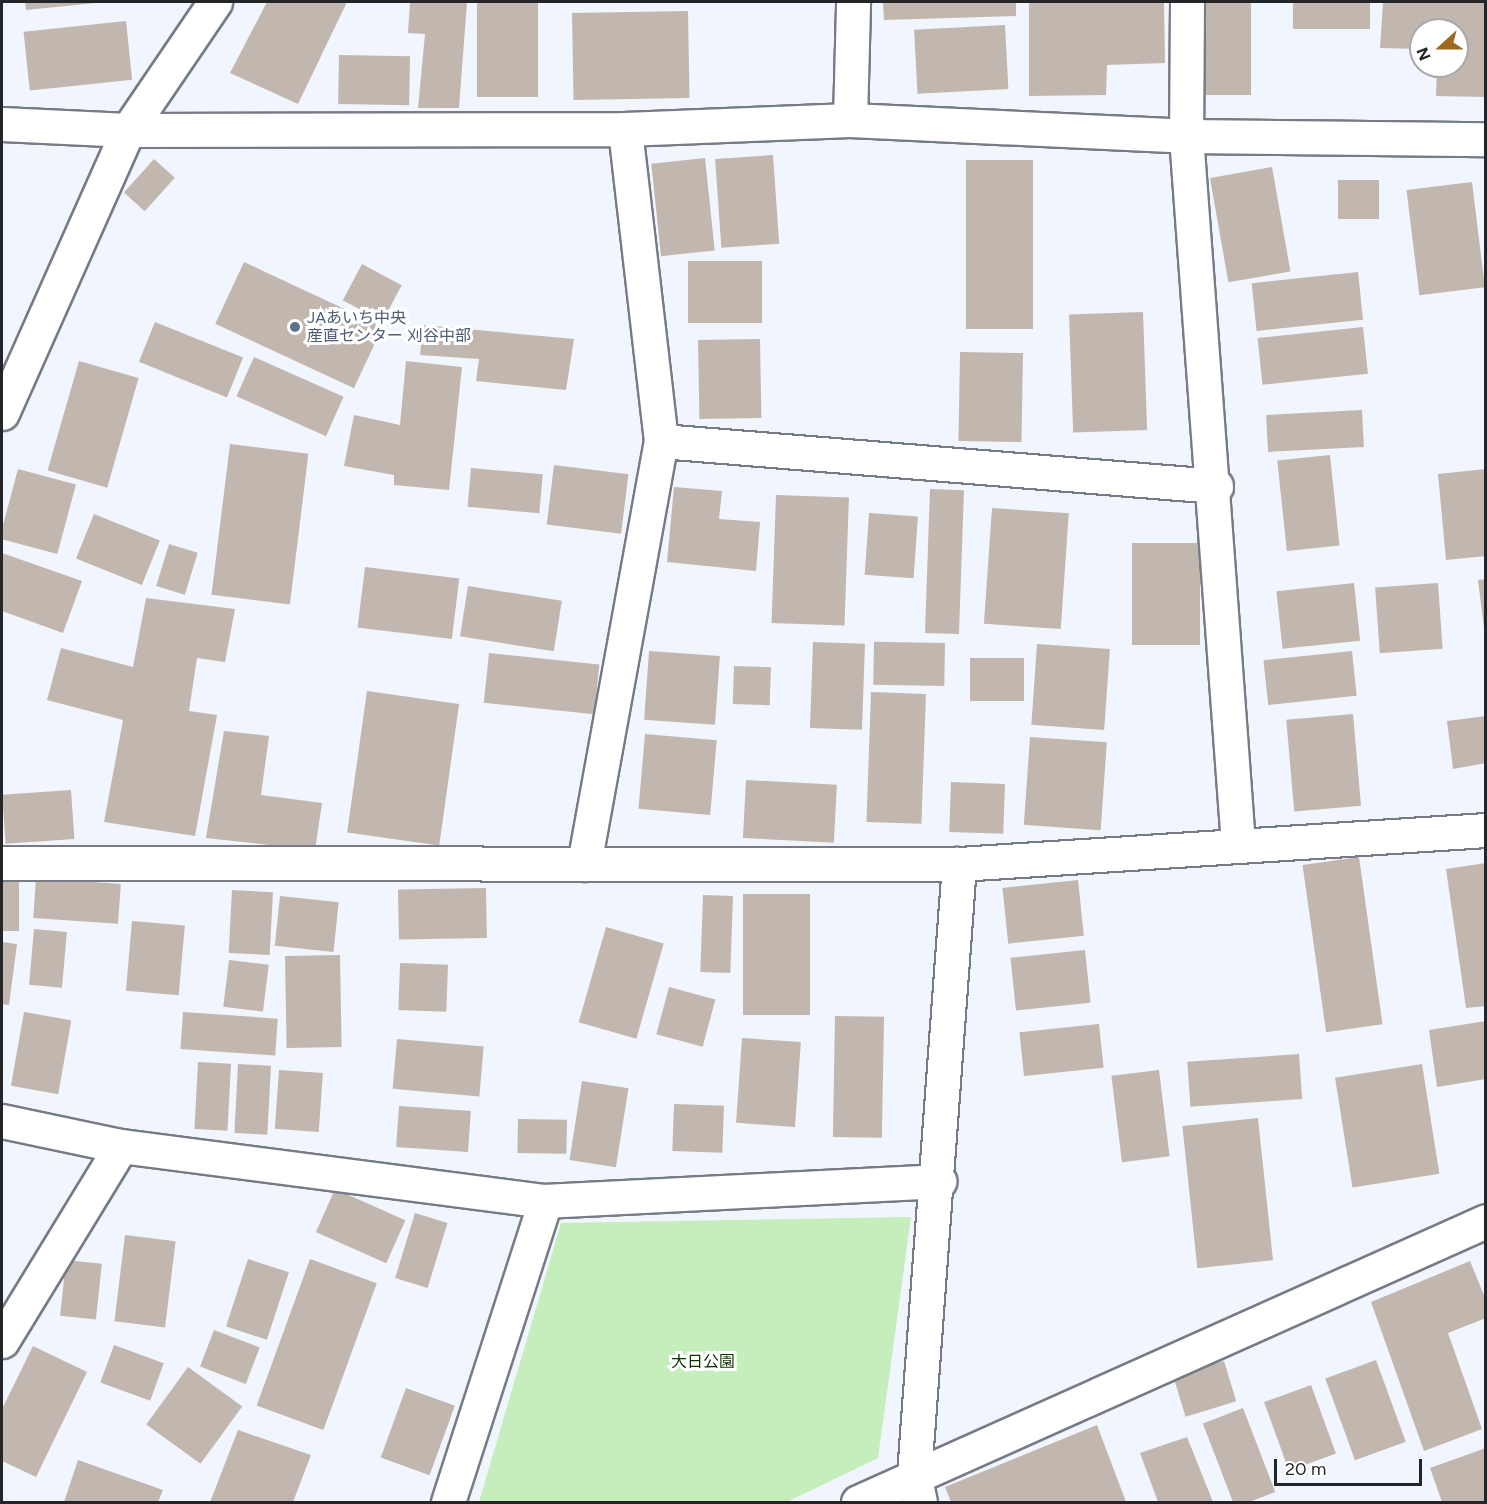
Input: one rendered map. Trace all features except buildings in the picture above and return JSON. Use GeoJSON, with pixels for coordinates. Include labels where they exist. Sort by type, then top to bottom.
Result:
{"type":"FeatureCollection","features":[{"type":"Feature","properties":{"kind":"street"},"geometry":{"type":"LineString","coordinates":[[2,413],[128,130],[215,2]]}},
{"type":"Feature","properties":{"kind":"street"},"geometry":{"type":"LineString","coordinates":[[850,120],[853,2]]}},
{"type":"Feature","properties":{"kind":"street"},"geometry":{"type":"LineString","coordinates":[[1186,2],[1186,136],[1216,486],[1238,843]]}},
{"type":"Feature","properties":{"kind":"street"},"geometry":{"type":"LineString","coordinates":[[2,124],[128,130],[625,129],[850,120],[1186,136],[1485,139]]}},
{"type":"Feature","properties":{"kind":"street"},"geometry":{"type":"LineString","coordinates":[[584,864],[660,441],[625,129]]}},
{"type":"Feature","properties":{"kind":"street"},"geometry":{"type":"LineString","coordinates":[[660,441],[1216,486]]}},
{"type":"Feature","properties":{"kind":"street"},"geometry":{"type":"LineString","coordinates":[[2,862],[959,864],[1238,843],[1485,830]]}},
{"type":"Feature","properties":{"kind":"street"},"geometry":{"type":"LineString","coordinates":[[917,1488],[959,864]]}},
{"type":"Feature","properties":{"kind":"street"},"geometry":{"type":"LineString","coordinates":[[2,1121],[121,1146],[544,1201],[939,1181]]}},
{"type":"Feature","properties":{"kind":"street"},"geometry":{"type":"LineString","coordinates":[[2,1341],[121,1146]]}},
{"type":"Feature","properties":{"kind":"street"},"geometry":{"type":"LineString","coordinates":[[448,1503],[544,1201]]}},
{"type":"Feature","properties":{"kind":"street"},"geometry":{"type":"LineString","coordinates":[[858,1503],[917,1488],[1485,1221]]}},
{"type":"Feature","properties":{"kind":"green space","name":"大日公園"},"geometry":{"type":"Polygon","coordinates":[[[911,1217],[878,1458],[787,1502],[479,1502],[561,1223],[911,1217]]]}},
{"type":"Feature","properties":{"kind":"place","name":"JAあいち中央 産直センター 刈谷中部"},"geometry":{"type":"Point","coordinates":[295,327]}}]}
